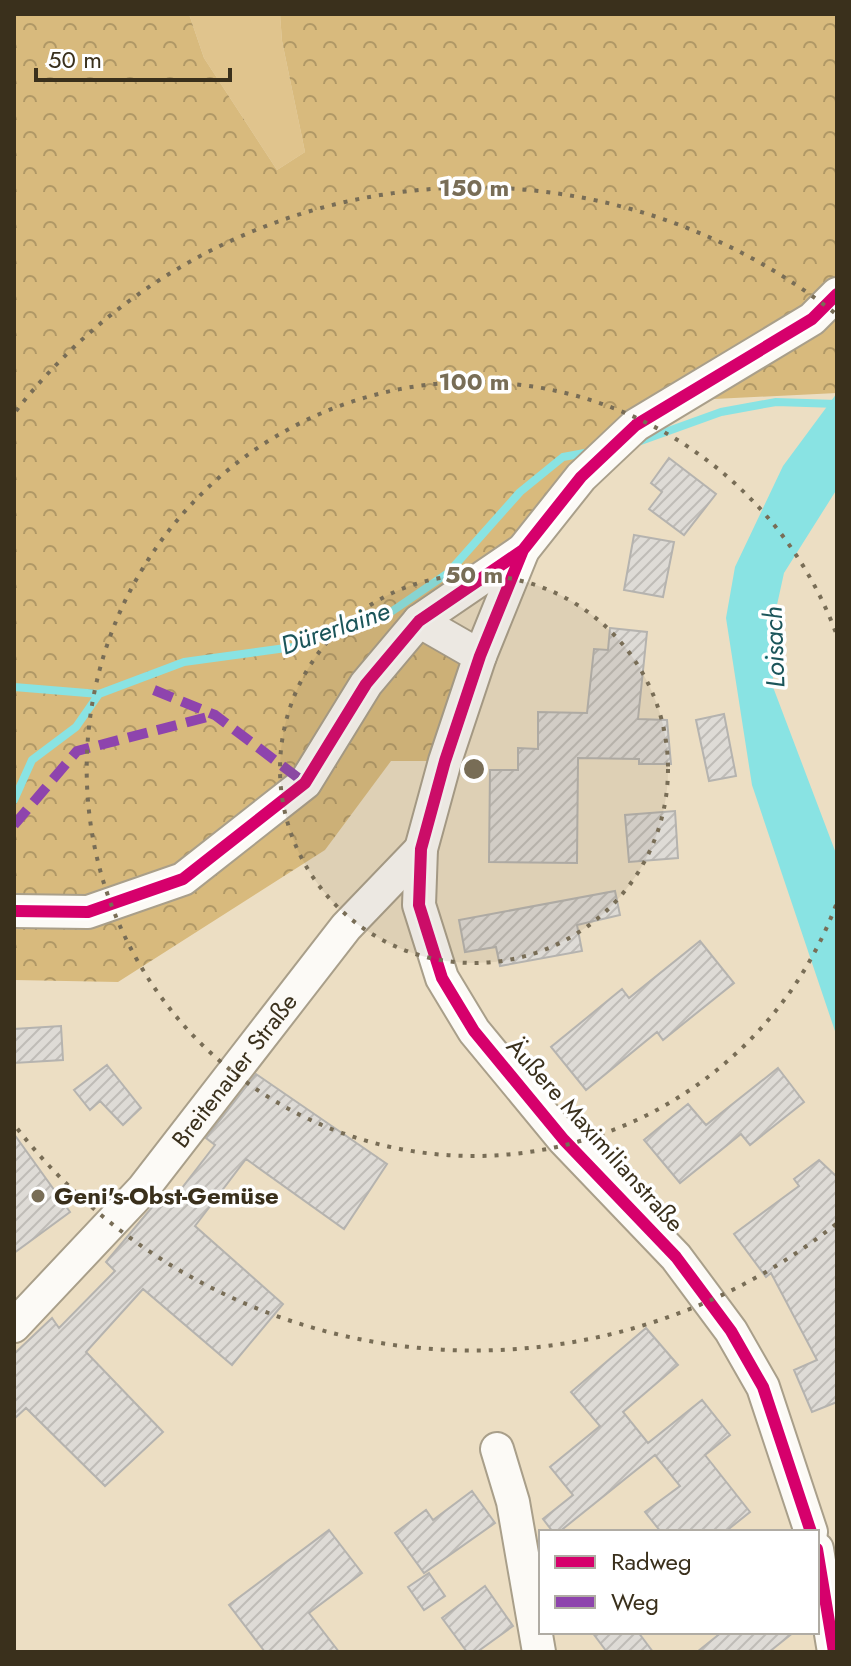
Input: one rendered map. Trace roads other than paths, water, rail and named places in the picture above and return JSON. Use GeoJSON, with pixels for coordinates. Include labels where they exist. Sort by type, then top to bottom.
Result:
{"type":"FeatureCollection","features":[{"type":"Feature","properties":{"kind":"street","name":"Äußere Maximilianstraße"},"geometry":{"type":"LineString","coordinates":[[810,1530],[763,1387],[731,1331],[676,1257],[522,1093],[474,1031],[442,978],[419,905],[421,849],[480,656],[523,550],[581,477],[636,425],[812,319],[837,294]]}},
{"type":"Feature","properties":{"kind":"street"},"geometry":{"type":"LineString","coordinates":[[14,911],[88,912],[183,879],[305,783],[366,684],[419,621],[523,550]]}},
{"type":"Feature","properties":{"kind":"street"},"geometry":{"type":"LineString","coordinates":[[419,621],[480,656]]}},
{"type":"Feature","properties":{"kind":"street","name":"Breitenauer Straße"},"geometry":{"type":"LineString","coordinates":[[14,1326],[143,1189],[346,927],[421,849]]}},
{"type":"Feature","properties":{"kind":"street"},"geometry":{"type":"LineString","coordinates":[[497,1449],[513,1502],[539,1652]]}},
{"type":"Feature","properties":{"kind":"street"},"geometry":{"type":"LineString","coordinates":[[819,1561],[834,1652]]}},
{"type":"Feature","properties":{"kind":"water"},"geometry":{"type":"Polygon","coordinates":[[[837,393],[837,489],[784,573],[773,623],[773,687],[837,856],[837,1037],[752,785],[726,618],[735,567],[783,466],[837,393]]]}},
{"type":"Feature","properties":{"kind":"waterway","name":"Dürerlaine"},"geometry":{"type":"LineString","coordinates":[[635,443],[721,412],[776,402],[837,404]]}},
{"type":"Feature","properties":{"kind":"waterway","name":"Dürerlaine"},"geometry":{"type":"LineString","coordinates":[[14,687],[99,694],[184,662],[293,647],[388,614],[448,573],[520,492],[563,457],[590,452]]}},
{"type":"Feature","properties":{"kind":"waterway"},"geometry":{"type":"LineString","coordinates":[[14,800],[32,760],[76,727],[99,694]]}},
{"type":"Feature","properties":{"kind":"place","name":"Geni's-Obst-Gemüse"},"geometry":{"type":"Point","coordinates":[38,1196]}},
{"type":"Feature","properties":{"kind":"water label","name":"Loisach"},"geometry":{"type":"Point","coordinates":[774,647]}}]}
